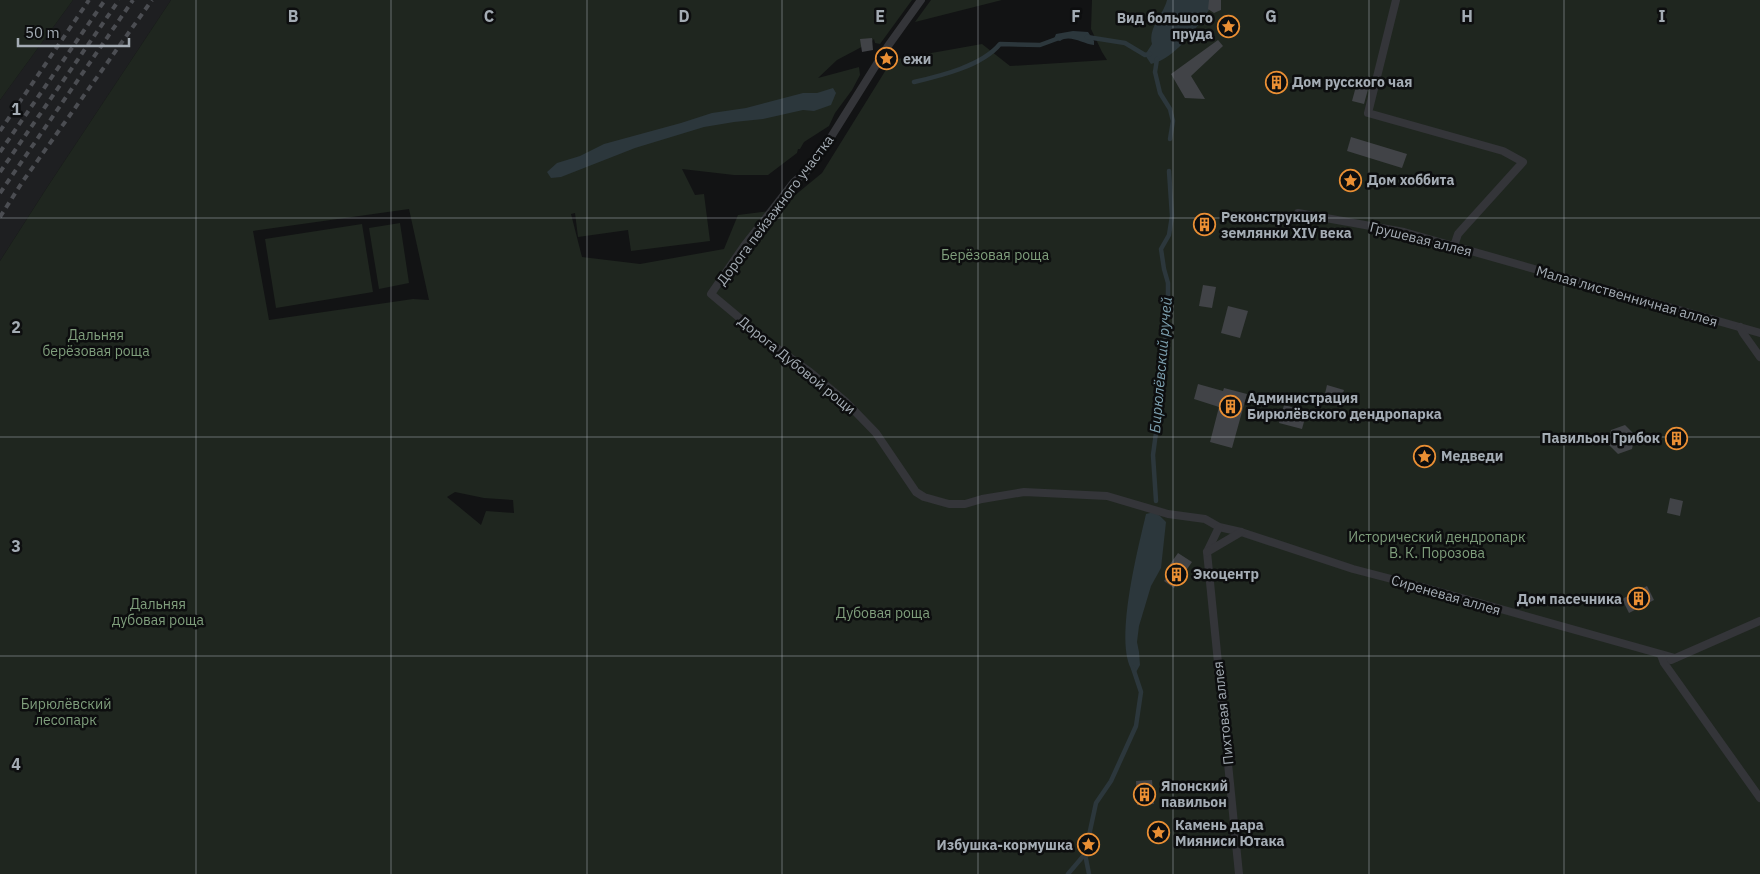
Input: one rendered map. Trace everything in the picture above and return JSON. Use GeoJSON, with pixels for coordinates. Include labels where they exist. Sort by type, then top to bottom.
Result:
{"type":"FeatureCollection","features":[{"type":"Feature","properties":{"kind":"lane","name":"Дорога пейзажного участка"},"geometry":{"type":"LineString","coordinates":[[711,294],[744,246],[794,182],[810,168],[821,153],[888,46],[921,0]]}},
{"type":"Feature","properties":{"kind":"lane"},"geometry":{"type":"LineString","coordinates":[[1396,0],[1368,113],[1503,151],[1523,162],[1458,234],[1454,246]]}},
{"type":"Feature","properties":{"kind":"lane","name":"Грушевая аллея"},"geometry":{"type":"LineString","coordinates":[[1298,213],[1404,232],[1514,264]]}},
{"type":"Feature","properties":{"kind":"lane","name":"Малая лиственничная аллея"},"geometry":{"type":"LineString","coordinates":[[1514,264],[1760,333]]}},
{"type":"Feature","properties":{"kind":"lane","name":"Дорога Дубовой рощи"},"geometry":{"type":"LineString","coordinates":[[711,294],[766,341],[810,372],[845,401],[876,433],[916,492],[940,503]]}},
{"type":"Feature","properties":{"kind":"lane"},"geometry":{"type":"LineString","coordinates":[[1740,327],[1742,334],[1760,356]]}},
{"type":"Feature","properties":{"kind":"lane","name":"Сиреневая аллея"},"geometry":{"type":"LineString","coordinates":[[940,503],[965,504],[982,499],[1024,492],[1107,496],[1168,514],[1205,519],[1219,527],[1241,532],[1353,569],[1675,658]]}},
{"type":"Feature","properties":{"kind":"lane"},"geometry":{"type":"LineString","coordinates":[[1207,552],[1219,527]]}},
{"type":"Feature","properties":{"kind":"lane"},"geometry":{"type":"LineString","coordinates":[[1207,552],[1241,532]]}},
{"type":"Feature","properties":{"kind":"lane","name":"Пихтовая аллея"},"geometry":{"type":"LineString","coordinates":[[1207,552],[1239,874]]}},
{"type":"Feature","properties":{"kind":"lane"},"geometry":{"type":"LineString","coordinates":[[1664,663],[1760,621]]}},
{"type":"Feature","properties":{"kind":"lane"},"geometry":{"type":"LineString","coordinates":[[1661,654],[1664,663],[1760,798]]}},
{"type":"Feature","properties":{"kind":"shaded area"},"geometry":{"type":"Polygon","coordinates":[[[73,0],[171,0],[0,261],[0,100],[73,0]]]}},
{"type":"Feature","properties":{"kind":"shaded area"},"geometry":{"type":"Polygon","coordinates":[[[1167,0],[1216,0],[1196,28],[1179,47],[1161,60],[1151,64],[1145,55],[1152,44],[1152,32],[1167,0]]]}},
{"type":"Feature","properties":{"kind":"shaded area"},"geometry":{"type":"Polygon","coordinates":[[[1073,31],[1088,32],[1094,41],[1094,45],[1072,39],[1060,41],[1054,39],[1056,34],[1073,31]]]}},
{"type":"Feature","properties":{"kind":"shaded area"},"geometry":{"type":"Polygon","coordinates":[[[833,88],[836,93],[831,105],[814,111],[803,110],[763,119],[704,127],[635,148],[561,177],[551,178],[547,172],[557,163],[580,156],[604,144],[712,113],[746,108],[803,93],[817,93],[833,88]]]}},
{"type":"Feature","properties":{"kind":"shaded area"},"geometry":{"type":"Polygon","coordinates":[[[1154,512],[1166,522],[1161,568],[1151,586],[1139,626],[1137,642],[1140,665],[1135,674],[1128,662],[1126,621],[1133,572],[1146,514],[1154,512]]]}},
{"type":"Feature","properties":{"kind":"green space"},"geometry":{"type":"Polygon","coordinates":[[[0,0],[73,0],[0,100],[0,0]]]}},
{"type":"Feature","properties":{"kind":"green space"},"geometry":{"type":"Polygon","coordinates":[[[171,0],[912,0],[880,44],[875,43],[874,39],[837,60],[818,78],[859,67],[860,75],[852,90],[835,113],[829,126],[804,142],[797,153],[768,175],[734,175],[682,169],[695,195],[704,194],[710,241],[631,251],[628,230],[578,237],[575,213],[571,214],[582,257],[640,264],[724,249],[738,215],[777,210],[822,173],[892,60],[982,44],[1010,66],[1107,60],[1091,29],[1092,0],[1760,0],[1760,874],[0,874],[0,261],[171,0]],[[409,209],[253,231],[269,320],[413,299],[429,300],[409,209]],[[455,492],[447,497],[481,525],[486,511],[514,513],[513,500],[484,498],[455,492]]]}},
{"type":"Feature","properties":{"kind":"green space"},"geometry":{"type":"Polygon","coordinates":[[[931,0],[1002,0],[915,22],[931,0]]]}},
{"type":"Feature","properties":{"kind":"green space"},"geometry":{"type":"Polygon","coordinates":[[[400,223],[409,283],[379,289],[369,228],[400,223]]]}},
{"type":"Feature","properties":{"kind":"green space"},"geometry":{"type":"Polygon","coordinates":[[[362,224],[373,292],[276,308],[265,239],[362,224]]]}},
{"type":"Feature","properties":{"kind":"building"},"geometry":{"type":"Polygon","coordinates":[[[1209,0],[1221,0],[1221,10],[1214,13],[1208,9],[1209,0]]]}},
{"type":"Feature","properties":{"kind":"building"},"geometry":{"type":"Polygon","coordinates":[[[872,38],[873,50],[862,52],[860,39],[872,38]]]}},
{"type":"Feature","properties":{"kind":"building"},"geometry":{"type":"Polygon","coordinates":[[[1218,40],[1223,46],[1191,76],[1205,99],[1185,98],[1171,74],[1218,40]]]}},
{"type":"Feature","properties":{"kind":"building"},"geometry":{"type":"Polygon","coordinates":[[[1358,79],[1370,82],[1364,104],[1352,101],[1358,79]]]}},
{"type":"Feature","properties":{"kind":"building"},"geometry":{"type":"Polygon","coordinates":[[[1351,137],[1407,154],[1402,168],[1347,151],[1351,137]]]}},
{"type":"Feature","properties":{"kind":"building"},"geometry":{"type":"Polygon","coordinates":[[[1203,285],[1216,287],[1212,308],[1199,306],[1203,285]]]}},
{"type":"Feature","properties":{"kind":"building"},"geometry":{"type":"Polygon","coordinates":[[[1228,306],[1248,311],[1240,338],[1221,333],[1228,306]]]}},
{"type":"Feature","properties":{"kind":"building","name":"Администрация Бирюлёвского дендропарка"},"geometry":{"type":"Polygon","coordinates":[[[1198,384],[1223,391],[1224,388],[1247,394],[1232,448],[1210,442],[1219,407],[1194,399],[1198,384]]]}},
{"type":"Feature","properties":{"kind":"building"},"geometry":{"type":"Polygon","coordinates":[[[1327,385],[1344,390],[1339,406],[1323,402],[1327,385]]]}},
{"type":"Feature","properties":{"kind":"building"},"geometry":{"type":"Polygon","coordinates":[[[1284,405],[1307,411],[1302,429],[1279,423],[1284,405]]]}},
{"type":"Feature","properties":{"kind":"building"},"geometry":{"type":"Polygon","coordinates":[[[1625,425],[1635,435],[1632,449],[1618,454],[1608,444],[1611,430],[1625,425]]]}},
{"type":"Feature","properties":{"kind":"building","name":"Павильон Грибок"},"geometry":{"type":"Polygon","coordinates":[[[1676,429],[1683,432],[1686,439],[1683,446],[1676,449],[1669,446],[1666,439],[1669,432],[1676,429]]]}},
{"type":"Feature","properties":{"kind":"building"},"geometry":{"type":"Polygon","coordinates":[[[1670,498],[1683,501],[1680,516],[1667,513],[1670,498]]]}},
{"type":"Feature","properties":{"kind":"building","name":"Экоцентр"},"geometry":{"type":"Polygon","coordinates":[[[1178,553],[1192,562],[1174,588],[1164,581],[1172,570],[1168,567],[1178,553]]]}},
{"type":"Feature","properties":{"kind":"building","name":"Дом пасечника"},"geometry":{"type":"Polygon","coordinates":[[[1647,586],[1654,600],[1629,613],[1622,599],[1647,586]]]}},
{"type":"Feature","properties":{"kind":"building","name":"Японcкий павильон"},"geometry":{"type":"Polygon","coordinates":[[[1152,780],[1154,804],[1137,805],[1136,781],[1152,780]]]}},
{"type":"Feature","properties":{"kind":"waterway"},"geometry":{"type":"LineString","coordinates":[[1087,37],[1125,43],[1145,55],[1150,54]]}},
{"type":"Feature","properties":{"kind":"waterway"},"geometry":{"type":"LineString","coordinates":[[914,82],[972,64],[992,52],[1000,44],[1040,45],[1059,38]]}},
{"type":"Feature","properties":{"kind":"waterway","name":"Бирюлёвский ручей"},"geometry":{"type":"LineString","coordinates":[[1157,59],[1155,72],[1160,93],[1170,109],[1173,121],[1170,139]]}},
{"type":"Feature","properties":{"kind":"waterway","name":"Бирюлёвский ручей"},"geometry":{"type":"LineString","coordinates":[[1156,501],[1153,455],[1159,410],[1168,304],[1168,283],[1161,249],[1169,235],[1172,216],[1169,171]]}},
{"type":"Feature","properties":{"kind":"waterway","name":"Бирюлёвский ручей"},"geometry":{"type":"LineString","coordinates":[[1068,874],[1085,854],[1096,803],[1111,781],[1136,726],[1141,692],[1133,668]]}},
{"type":"Feature","properties":{"kind":"waterway"},"geometry":{"type":"LineString","coordinates":[[1085,854],[1089,874]]}},
{"type":"Feature","properties":{"kind":"railway"},"geometry":{"type":"LineString","coordinates":[[0,131],[89,0]]}},
{"type":"Feature","properties":{"kind":"railway"},"geometry":{"type":"LineString","coordinates":[[0,152],[105,0]]}},
{"type":"Feature","properties":{"kind":"railway"},"geometry":{"type":"LineString","coordinates":[[0,172],[119,0]]}},
{"type":"Feature","properties":{"kind":"railway"},"geometry":{"type":"LineString","coordinates":[[0,193],[133,0]]}},
{"type":"Feature","properties":{"kind":"railway"},"geometry":{"type":"LineString","coordinates":[[0,217],[23,181],[152,0]]}},
{"type":"Feature","properties":{"kind":"place","name":"Вид большого пруда"},"geometry":{"type":"Point","coordinates":[1229,26]}},
{"type":"Feature","properties":{"kind":"place","name":"ежи"},"geometry":{"type":"Point","coordinates":[887,59]}},
{"type":"Feature","properties":{"kind":"place","name":"Дом русского чая"},"geometry":{"type":"Point","coordinates":[1276,82]}},
{"type":"Feature","properties":{"kind":"place","name":"Дом хоббита"},"geometry":{"type":"Point","coordinates":[1351,180]}},
{"type":"Feature","properties":{"kind":"place","name":"Реконструкция землянки XIV века"},"geometry":{"type":"Point","coordinates":[1205,225]}},
{"type":"Feature","properties":{"kind":"place","name":"Администрация Бирюлёвского дендропарка"},"geometry":{"type":"Point","coordinates":[1231,406]}},
{"type":"Feature","properties":{"kind":"place","name":"Павильон Грибок"},"geometry":{"type":"Point","coordinates":[1676,438]}},
{"type":"Feature","properties":{"kind":"place","name":"Медведи"},"geometry":{"type":"Point","coordinates":[1425,456]}},
{"type":"Feature","properties":{"kind":"place","name":"Экоцентр"},"geometry":{"type":"Point","coordinates":[1177,574]}},
{"type":"Feature","properties":{"kind":"place","name":"Дом пасечника"},"geometry":{"type":"Point","coordinates":[1638,599]}},
{"type":"Feature","properties":{"kind":"place","name":"Японcкий павильон"},"geometry":{"type":"Point","coordinates":[1145,794]}},
{"type":"Feature","properties":{"kind":"place","name":"Камень дара Мияниси Ютака"},"geometry":{"type":"Point","coordinates":[1159,833]}},
{"type":"Feature","properties":{"kind":"place","name":"Избушка-кормушка"},"geometry":{"type":"Point","coordinates":[1089,845]}},
{"type":"Feature","properties":{"kind":"park label","name":"Берёзовая роща"},"geometry":{"type":"Point","coordinates":[995,255]}},
{"type":"Feature","properties":{"kind":"park label","name":"Дальняя берёзовая роща"},"geometry":{"type":"Point","coordinates":[96,344]}},
{"type":"Feature","properties":{"kind":"park label","name":"Исторический дендропарк В. К. Порозова"},"geometry":{"type":"Point","coordinates":[1437,546]}},
{"type":"Feature","properties":{"kind":"park label","name":"Дальняя дубовая роща"},"geometry":{"type":"Point","coordinates":[158,612]}},
{"type":"Feature","properties":{"kind":"park label","name":"Дубовая роща"},"geometry":{"type":"Point","coordinates":[883,613]}},
{"type":"Feature","properties":{"kind":"park label","name":"Бирюлёвский лесопарк"},"geometry":{"type":"Point","coordinates":[66,712]}}]}
